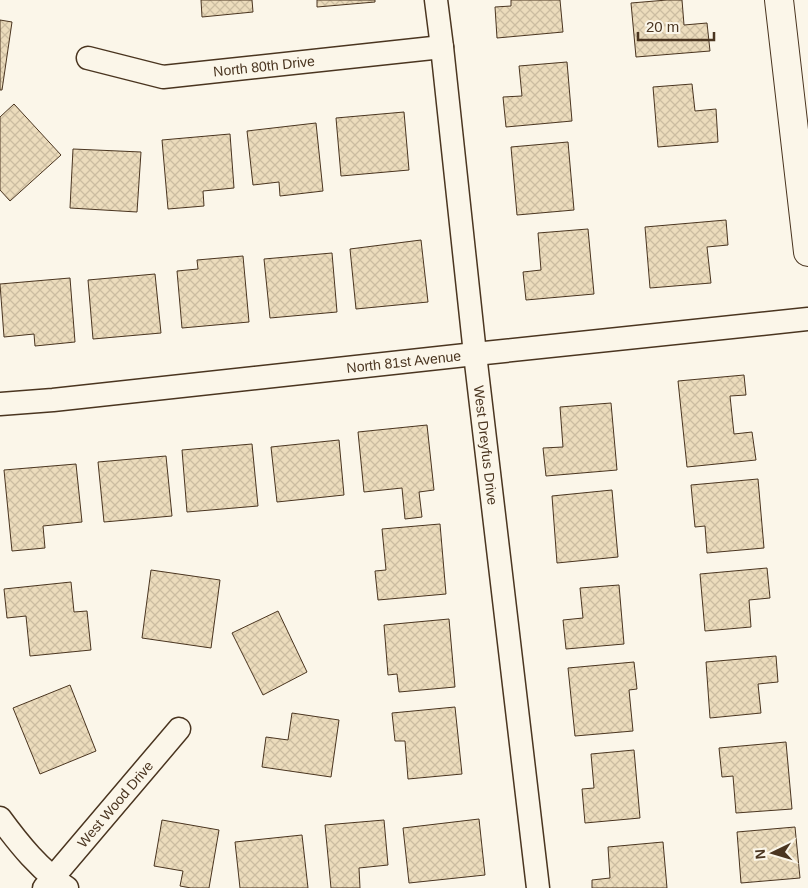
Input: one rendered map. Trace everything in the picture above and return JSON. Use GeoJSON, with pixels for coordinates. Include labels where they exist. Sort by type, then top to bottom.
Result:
{"type":"FeatureCollection","features":[{"type":"Feature","properties":{"kind":"street","name":"West Dreyfus Drive"},"geometry":{"type":"LineString","coordinates":[[436,0],[475,354],[538,888]]}},
{"type":"Feature","properties":{"kind":"street"},"geometry":{"type":"LineString","coordinates":[[779,0],[808,252]]}},
{"type":"Feature","properties":{"kind":"street","name":"North 80th Drive"},"geometry":{"type":"LineString","coordinates":[[88,58],[162,77],[442,47]]}},
{"type":"Feature","properties":{"kind":"street","name":"North 81st Avenue"},"geometry":{"type":"LineString","coordinates":[[0,404],[53,400],[808,319]]}},
{"type":"Feature","properties":{"kind":"street","name":"West Wood Drive"},"geometry":{"type":"LineString","coordinates":[[0,818],[54,885],[179,729]]}},
{"type":"Feature","properties":{"kind":"building"},"geometry":{"type":"Polygon","coordinates":[[[201,0],[252,0],[253,12],[202,17],[201,0]]]}},
{"type":"Feature","properties":{"kind":"building"},"geometry":{"type":"Polygon","coordinates":[[[317,0],[375,0],[375,2],[317,7],[317,0]]]}},
{"type":"Feature","properties":{"kind":"building"},"geometry":{"type":"Polygon","coordinates":[[[511,0],[560,0],[563,32],[497,38],[495,7],[511,6],[511,0]]]}},
{"type":"Feature","properties":{"kind":"building"},"geometry":{"type":"Polygon","coordinates":[[[682,0],[684,25],[707,23],[710,51],[636,57],[631,3],[682,0]]]}},
{"type":"Feature","properties":{"kind":"building"},"geometry":{"type":"Polygon","coordinates":[[[0,20],[12,22],[2,90],[0,90],[0,20]]]}},
{"type":"Feature","properties":{"kind":"building"},"geometry":{"type":"Polygon","coordinates":[[[567,62],[572,121],[506,127],[503,97],[522,96],[519,66],[567,62]]]}},
{"type":"Feature","properties":{"kind":"building"},"geometry":{"type":"Polygon","coordinates":[[[692,84],[695,111],[716,109],[718,142],[658,147],[653,87],[692,84]]]}},
{"type":"Feature","properties":{"kind":"building"},"geometry":{"type":"Polygon","coordinates":[[[14,104],[61,155],[10,201],[0,190],[0,117],[14,104]]]}},
{"type":"Feature","properties":{"kind":"building"},"geometry":{"type":"Polygon","coordinates":[[[404,112],[409,170],[341,176],[336,118],[404,112]]]}},
{"type":"Feature","properties":{"kind":"building"},"geometry":{"type":"Polygon","coordinates":[[[316,123],[323,191],[280,196],[279,182],[253,185],[247,131],[316,123]]]}},
{"type":"Feature","properties":{"kind":"building"},"geometry":{"type":"Polygon","coordinates":[[[230,134],[234,188],[203,191],[204,206],[168,209],[162,140],[230,134]]]}},
{"type":"Feature","properties":{"kind":"building"},"geometry":{"type":"Polygon","coordinates":[[[568,142],[574,210],[517,215],[511,147],[568,142]]]}},
{"type":"Feature","properties":{"kind":"building"},"geometry":{"type":"Polygon","coordinates":[[[73,149],[141,152],[137,212],[70,208],[73,149]]]}},
{"type":"Feature","properties":{"kind":"building"},"geometry":{"type":"Polygon","coordinates":[[[726,220],[728,245],[707,247],[711,283],[650,288],[645,227],[726,220]]]}},
{"type":"Feature","properties":{"kind":"building"},"geometry":{"type":"Polygon","coordinates":[[[588,229],[594,294],[526,300],[523,272],[541,270],[538,233],[588,229]]]}},
{"type":"Feature","properties":{"kind":"building"},"geometry":{"type":"Polygon","coordinates":[[[421,240],[428,302],[356,309],[350,249],[421,240]]]}},
{"type":"Feature","properties":{"kind":"building"},"geometry":{"type":"Polygon","coordinates":[[[332,253],[337,312],[270,318],[264,259],[332,253]]]}},
{"type":"Feature","properties":{"kind":"building"},"geometry":{"type":"Polygon","coordinates":[[[243,256],[249,322],[182,328],[177,271],[198,269],[197,260],[243,256]]]}},
{"type":"Feature","properties":{"kind":"building"},"geometry":{"type":"Polygon","coordinates":[[[155,274],[161,333],[93,339],[88,280],[155,274]]]}},
{"type":"Feature","properties":{"kind":"building"},"geometry":{"type":"Polygon","coordinates":[[[70,278],[75,342],[35,346],[34,334],[4,337],[0,284],[70,278]]]}},
{"type":"Feature","properties":{"kind":"building"},"geometry":{"type":"Polygon","coordinates":[[[744,375],[746,395],[730,396],[734,434],[752,432],[756,460],[687,467],[678,381],[744,375]]]}},
{"type":"Feature","properties":{"kind":"building"},"geometry":{"type":"Polygon","coordinates":[[[611,403],[617,470],[546,476],[543,448],[563,447],[560,407],[611,403]]]}},
{"type":"Feature","properties":{"kind":"building"},"geometry":{"type":"Polygon","coordinates":[[[427,425],[434,490],[419,492],[422,517],[405,519],[402,488],[364,492],[358,432],[427,425]]]}},
{"type":"Feature","properties":{"kind":"building"},"geometry":{"type":"Polygon","coordinates":[[[339,440],[344,495],[277,502],[271,447],[339,440]]]}},
{"type":"Feature","properties":{"kind":"building"},"geometry":{"type":"Polygon","coordinates":[[[252,444],[258,506],[187,512],[182,450],[252,444]]]}},
{"type":"Feature","properties":{"kind":"building"},"geometry":{"type":"Polygon","coordinates":[[[166,456],[172,516],[104,522],[98,462],[166,456]]]}},
{"type":"Feature","properties":{"kind":"building"},"geometry":{"type":"Polygon","coordinates":[[[76,464],[82,522],[43,526],[45,548],[12,551],[4,470],[76,464]]]}},
{"type":"Feature","properties":{"kind":"building"},"geometry":{"type":"Polygon","coordinates":[[[758,479],[764,548],[707,553],[705,526],[695,527],[691,485],[758,479]]]}},
{"type":"Feature","properties":{"kind":"building"},"geometry":{"type":"Polygon","coordinates":[[[612,490],[618,557],[557,563],[552,496],[612,490]]]}},
{"type":"Feature","properties":{"kind":"building"},"geometry":{"type":"Polygon","coordinates":[[[440,524],[446,594],[378,600],[375,571],[386,570],[382,529],[440,524]]]}},
{"type":"Feature","properties":{"kind":"building"},"geometry":{"type":"Polygon","coordinates":[[[767,568],[770,598],[749,600],[751,627],[705,631],[700,574],[767,568]]]}},
{"type":"Feature","properties":{"kind":"building"},"geometry":{"type":"Polygon","coordinates":[[[151,570],[220,580],[211,648],[142,638],[151,570]]]}},
{"type":"Feature","properties":{"kind":"building"},"geometry":{"type":"Polygon","coordinates":[[[71,582],[74,612],[87,611],[91,650],[30,656],[26,616],[7,618],[4,589],[71,582]]]}},
{"type":"Feature","properties":{"kind":"building"},"geometry":{"type":"Polygon","coordinates":[[[619,585],[624,644],[566,649],[563,620],[583,618],[580,588],[619,585]]]}},
{"type":"Feature","properties":{"kind":"building"},"geometry":{"type":"Polygon","coordinates":[[[278,611],[307,672],[263,695],[232,633],[278,611]]]}},
{"type":"Feature","properties":{"kind":"building"},"geometry":{"type":"Polygon","coordinates":[[[449,619],[455,687],[399,692],[397,674],[388,675],[384,625],[449,619]]]}},
{"type":"Feature","properties":{"kind":"building"},"geometry":{"type":"Polygon","coordinates":[[[776,656],[778,682],[758,684],[761,713],[710,718],[706,662],[776,656]]]}},
{"type":"Feature","properties":{"kind":"building"},"geometry":{"type":"Polygon","coordinates":[[[634,662],[637,689],[629,690],[633,731],[575,736],[568,668],[634,662]]]}},
{"type":"Feature","properties":{"kind":"building"},"geometry":{"type":"Polygon","coordinates":[[[70,685],[96,751],[40,774],[13,708],[70,685]]]}},
{"type":"Feature","properties":{"kind":"building"},"geometry":{"type":"Polygon","coordinates":[[[455,707],[462,774],[408,779],[405,741],[395,741],[392,713],[455,707]]]}},
{"type":"Feature","properties":{"kind":"building"},"geometry":{"type":"Polygon","coordinates":[[[292,713],[339,720],[331,777],[262,767],[266,737],[288,740],[292,713]]]}},
{"type":"Feature","properties":{"kind":"building"},"geometry":{"type":"Polygon","coordinates":[[[786,742],[792,809],[736,813],[733,776],[722,777],[719,748],[786,742]]]}},
{"type":"Feature","properties":{"kind":"building"},"geometry":{"type":"Polygon","coordinates":[[[634,750],[640,818],[585,823],[582,789],[594,788],[591,754],[634,750]]]}},
{"type":"Feature","properties":{"kind":"building"},"geometry":{"type":"Polygon","coordinates":[[[479,819],[485,875],[409,883],[403,828],[479,819]]]}},
{"type":"Feature","properties":{"kind":"building"},"geometry":{"type":"Polygon","coordinates":[[[162,820],[219,830],[209,888],[180,886],[183,871],[154,866],[162,820]]]}},
{"type":"Feature","properties":{"kind":"building"},"geometry":{"type":"Polygon","coordinates":[[[384,820],[388,865],[359,868],[360,888],[331,888],[325,825],[384,820]]]}},
{"type":"Feature","properties":{"kind":"building"},"geometry":{"type":"Polygon","coordinates":[[[795,827],[800,878],[741,883],[737,832],[795,827]]]}},
{"type":"Feature","properties":{"kind":"building"},"geometry":{"type":"Polygon","coordinates":[[[302,835],[308,888],[240,888],[235,842],[302,835]]]}},
{"type":"Feature","properties":{"kind":"building"},"geometry":{"type":"Polygon","coordinates":[[[663,842],[667,888],[592,888],[592,880],[610,878],[608,847],[663,842]]]}}]}
